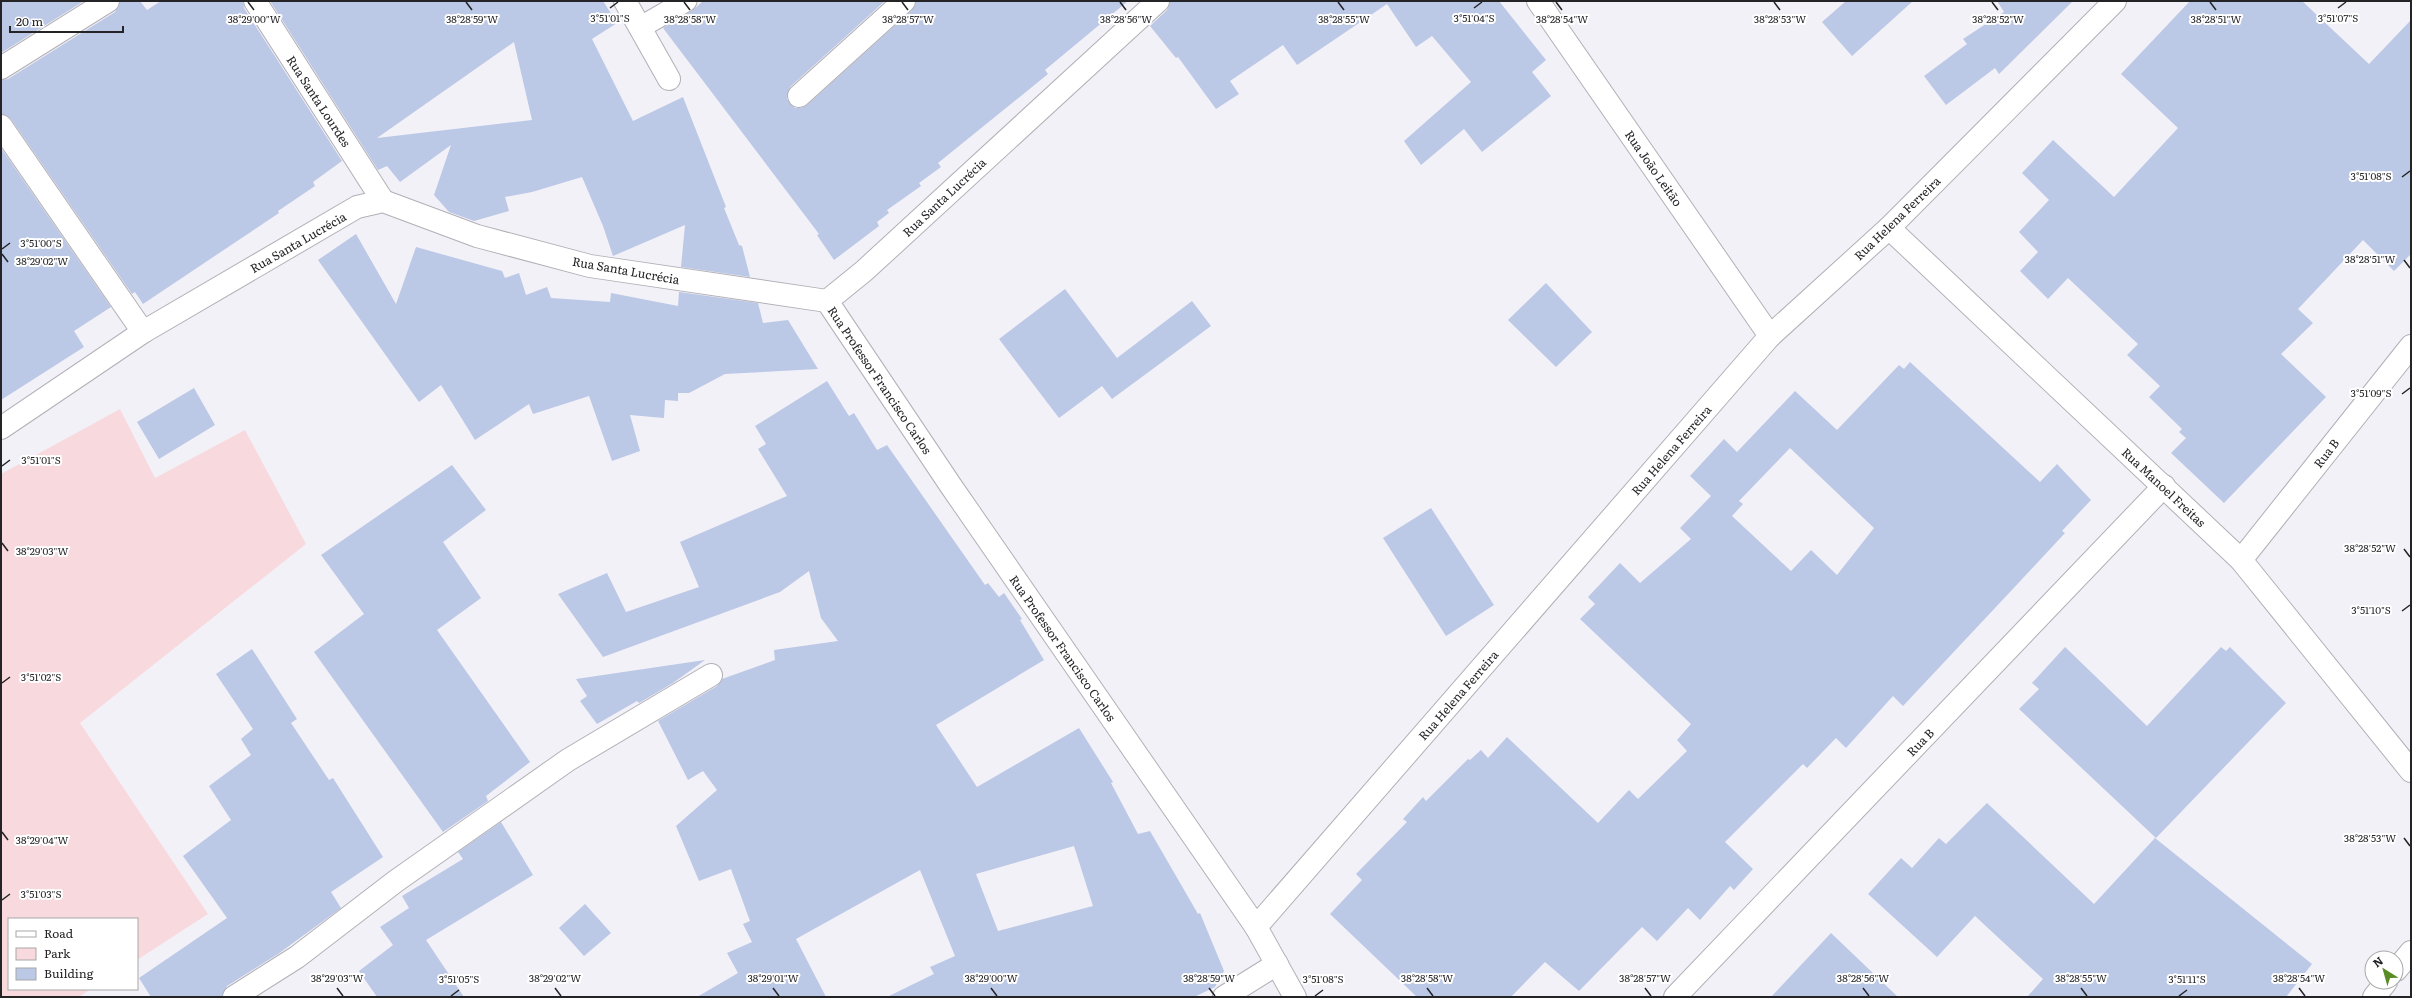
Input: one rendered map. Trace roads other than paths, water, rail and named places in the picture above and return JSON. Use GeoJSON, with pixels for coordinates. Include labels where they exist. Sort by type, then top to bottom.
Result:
{"type":"FeatureCollection","features":[{"type":"Feature","properties":{"kind":"street"},"geometry":{"type":"LineString","coordinates":[[1,68],[108,1]]}},
{"type":"Feature","properties":{"kind":"street","name":"Rua Santa Lourdes"},"geometry":{"type":"LineString","coordinates":[[255,1],[383,201]]}},
{"type":"Feature","properties":{"kind":"street"},"geometry":{"type":"LineString","coordinates":[[625,1],[669,79]]}},
{"type":"Feature","properties":{"kind":"street"},"geometry":{"type":"LineString","coordinates":[[799,96],[904,1]]}},
{"type":"Feature","properties":{"kind":"street","name":"Rua Santa Lucrécia"},"geometry":{"type":"LineString","coordinates":[[1,428],[143,332],[357,208],[383,201],[478,236],[590,266],[827,301],[870,266],[1158,1]]}},
{"type":"Feature","properties":{"kind":"street","name":"Rua João Leitão"},"geometry":{"type":"LineString","coordinates":[[1538,1],[1770,336]]}},
{"type":"Feature","properties":{"kind":"street","name":"Rua Helena Ferreira"},"geometry":{"type":"LineString","coordinates":[[1256,927],[1770,336],[1889,228],[2116,1]]}},
{"type":"Feature","properties":{"kind":"street"},"geometry":{"type":"LineString","coordinates":[[1,126],[143,332]]}},
{"type":"Feature","properties":{"kind":"street","name":"Rua Manoel Freitas"},"geometry":{"type":"LineString","coordinates":[[1889,228],[2241,560],[2411,771]]}},
{"type":"Feature","properties":{"kind":"street","name":"Rua Professor Francisco Carlos"},"geometry":{"type":"LineString","coordinates":[[827,301],[955,493],[1256,927],[1295,997]]}},
{"type":"Feature","properties":{"kind":"street","name":"Rua B"},"geometry":{"type":"LineString","coordinates":[[2241,560],[2411,346]]}},
{"type":"Feature","properties":{"kind":"street","name":"Rua B"},"geometry":{"type":"LineString","coordinates":[[1675,997],[2164,486]]}},
{"type":"Feature","properties":{"kind":"street"},"geometry":{"type":"LineString","coordinates":[[234,997],[297,957],[396,881],[568,760],[710,675]]}},
{"type":"Feature","properties":{"kind":"street"},"geometry":{"type":"LineString","coordinates":[[2404,960],[2411,952]]}},
{"type":"Feature","properties":{"kind":"street"},"geometry":{"type":"LineString","coordinates":[[1224,997],[1277,964]]}},
{"type":"Feature","properties":{"kind":"lane"},"geometry":{"type":"LineString","coordinates":[[641,27],[686,1]]}}]}
